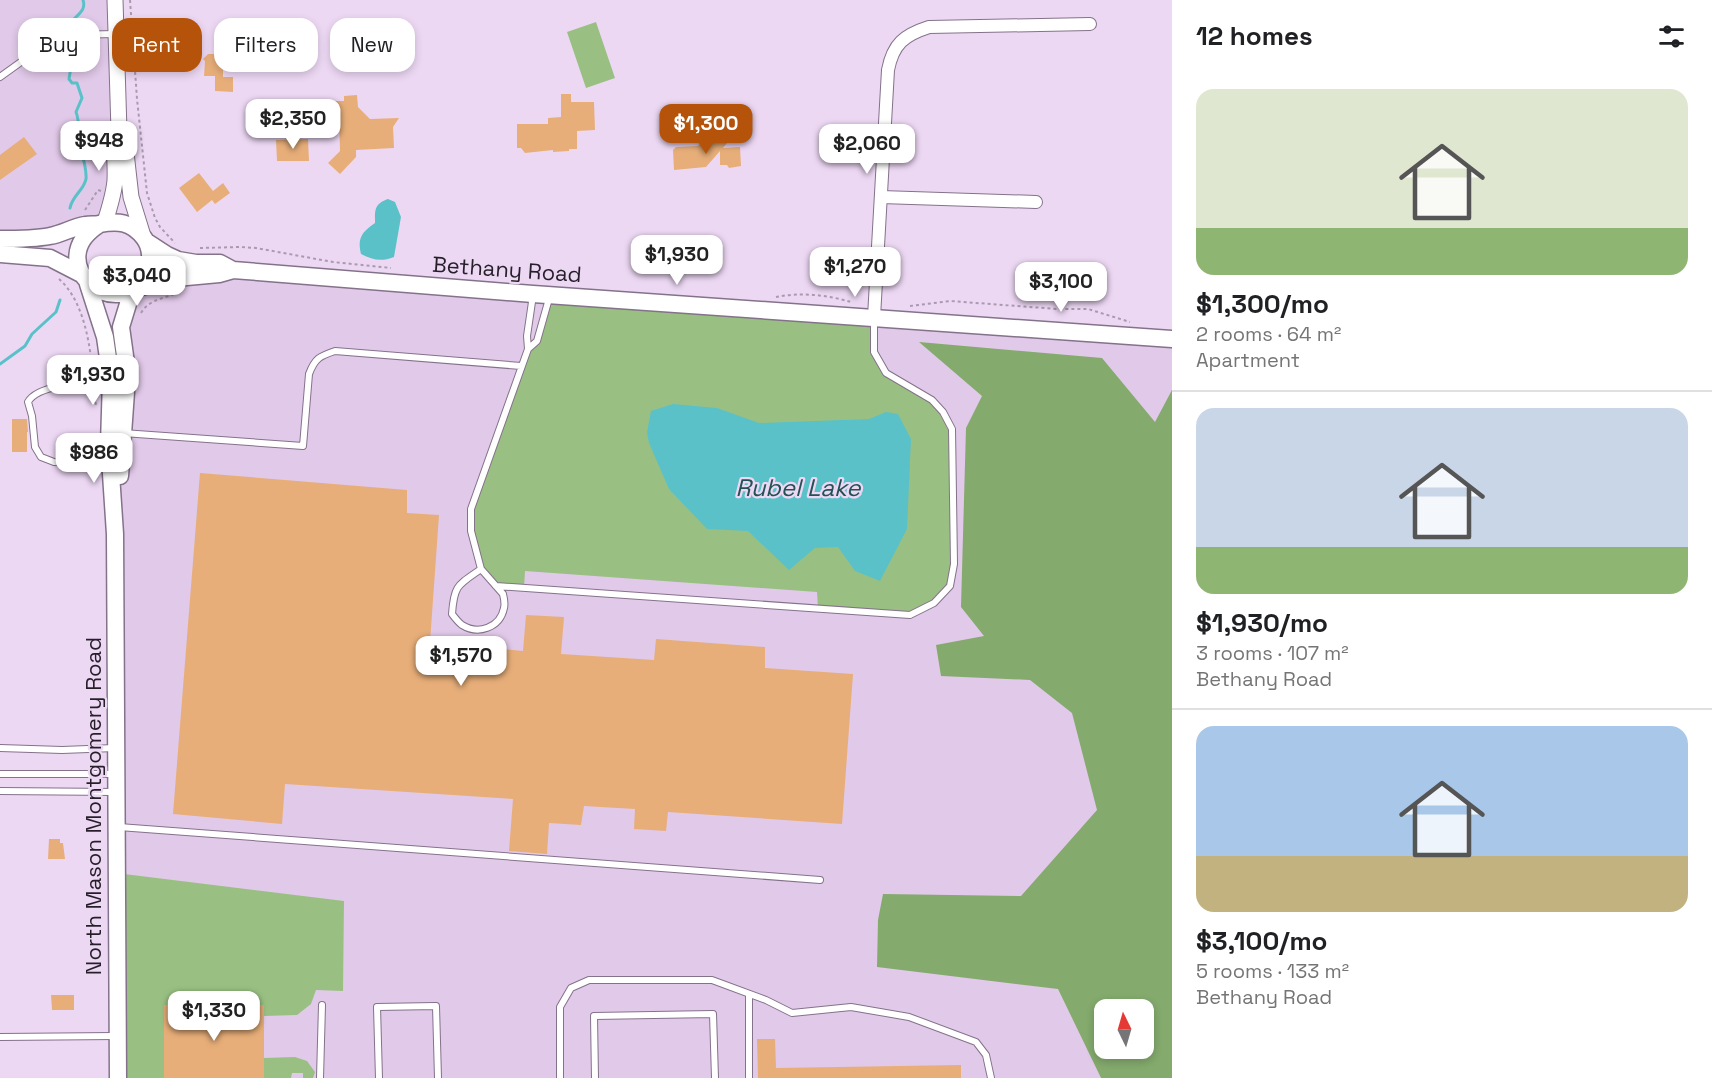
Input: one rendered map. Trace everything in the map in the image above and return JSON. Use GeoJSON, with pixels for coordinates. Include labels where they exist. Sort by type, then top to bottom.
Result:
{"type":"FeatureCollection","features":[{"type":"Feature","properties":{"kind":"main road"},"geometry":{"type":"LineString","coordinates":[[85,279],[78,262],[78,250],[90,230],[103,223]]}},
{"type":"Feature","properties":{"kind":"main road"},"geometry":{"type":"LineString","coordinates":[[0,239],[51,236],[85,225],[124,223],[135,228],[145,239],[150,258],[148,270],[142,281],[131,290],[110,294],[98,291],[85,279],[50,258],[0,254]]}},
{"type":"Feature","properties":{"kind":"main road","name":"Bethany Road"},"geometry":{"type":"LineString","coordinates":[[145,239],[167,255],[183,261],[220,262],[233,270]]}},
{"type":"Feature","properties":{"kind":"main road","name":"Bethany Road"},"geometry":{"type":"LineString","coordinates":[[131,290],[176,278],[219,274],[233,270],[533,294],[1172,339]]}},
{"type":"Feature","properties":{"kind":"main road","name":"North Mason Montgomery Road"},"geometry":{"type":"LineString","coordinates":[[85,279],[105,337],[116,433],[115,774],[118,1078]]}},
{"type":"Feature","properties":{"kind":"main road","name":"North Mason Montgomery Road"},"geometry":{"type":"LineString","coordinates":[[115,534],[111,465],[126,378],[122,327],[131,290]]}},
{"type":"Feature","properties":{"kind":"street"},"geometry":{"type":"LineString","coordinates":[[115,0],[116,18]]}},
{"type":"Feature","properties":{"kind":"street"},"geometry":{"type":"LineString","coordinates":[[874,317],[888,70],[891,56],[898,45],[919,30],[941,26],[1089,24]]}},
{"type":"Feature","properties":{"kind":"street"},"geometry":{"type":"LineString","coordinates":[[103,223],[111,203],[115,180],[114,144],[119,131],[118,72]]}},
{"type":"Feature","properties":{"kind":"street"},"geometry":{"type":"LineString","coordinates":[[119,131],[125,144],[130,189],[145,239]]}},
{"type":"Feature","properties":{"kind":"street"},"geometry":{"type":"LineString","coordinates":[[881,196],[1036,202]]}},
{"type":"Feature","properties":{"kind":"lane"},"geometry":{"type":"LineString","coordinates":[[0,77],[53,39],[66,35],[112,34]]}},
{"type":"Feature","properties":{"kind":"lane"},"geometry":{"type":"LineString","coordinates":[[528,349],[527,336],[533,294]]}},
{"type":"Feature","properties":{"kind":"lane"},"geometry":{"type":"LineString","coordinates":[[481,569],[459,584],[453,599],[452,614],[461,624],[472,630],[487,629],[498,621],[504,608],[503,594],[481,569],[471,531],[471,509],[521,366],[528,349],[537,341],[550,295]]}},
{"type":"Feature","properties":{"kind":"lane"},"geometry":{"type":"LineString","coordinates":[[496,586],[910,615],[934,603],[950,586],[954,564],[952,429],[943,412],[932,400],[886,373],[874,352],[874,317]]}},
{"type":"Feature","properties":{"kind":"lane"},"geometry":{"type":"LineString","coordinates":[[116,433],[303,446],[309,374],[313,363],[322,355],[335,351],[521,366]]}},
{"type":"Feature","properties":{"kind":"lane"},"geometry":{"type":"LineString","coordinates":[[111,382],[52,387],[29,399],[33,416],[35,447],[41,457],[54,462],[111,465]]}},
{"type":"Feature","properties":{"kind":"lane"},"geometry":{"type":"LineString","coordinates":[[0,748],[62,750],[115,748]]}},
{"type":"Feature","properties":{"kind":"lane"},"geometry":{"type":"LineString","coordinates":[[0,774],[115,774]]}},
{"type":"Feature","properties":{"kind":"lane"},"geometry":{"type":"LineString","coordinates":[[0,791],[116,792]]}},
{"type":"Feature","properties":{"kind":"lane"},"geometry":{"type":"LineString","coordinates":[[116,827],[820,880]]}},
{"type":"Feature","properties":{"kind":"lane"},"geometry":{"type":"LineString","coordinates":[[560,1078],[560,1007],[571,988],[589,981],[712,980],[792,1013],[851,1007],[909,1017],[976,1042],[986,1055],[991,1078]]}},
{"type":"Feature","properties":{"kind":"lane"},"geometry":{"type":"LineString","coordinates":[[749,994],[750,1078]]}},
{"type":"Feature","properties":{"kind":"lane"},"geometry":{"type":"LineString","coordinates":[[320,1078],[321,1005]]}},
{"type":"Feature","properties":{"kind":"lane"},"geometry":{"type":"LineString","coordinates":[[380,1078],[378,1007],[436,1006],[438,1078]]}},
{"type":"Feature","properties":{"kind":"lane"},"geometry":{"type":"LineString","coordinates":[[595,1078],[594,1016],[713,1014],[715,1078]]}},
{"type":"Feature","properties":{"kind":"lane"},"geometry":{"type":"LineString","coordinates":[[0,1038],[117,1036]]}},
{"type":"Feature","properties":{"kind":"path"},"geometry":{"type":"LineString","coordinates":[[130,0],[147,193],[160,227],[173,242],[183,248]]}},
{"type":"Feature","properties":{"kind":"path"},"geometry":{"type":"LineString","coordinates":[[198,249],[256,248],[335,262],[394,268]]}},
{"type":"Feature","properties":{"kind":"path"},"geometry":{"type":"LineString","coordinates":[[54,274],[71,291],[82,316],[90,343],[96,406]]}},
{"type":"Feature","properties":{"kind":"path"},"geometry":{"type":"LineString","coordinates":[[139,316],[149,303],[178,294]]}},
{"type":"Feature","properties":{"kind":"path"},"geometry":{"type":"LineString","coordinates":[[769,298],[784,295],[825,296],[854,303]]}},
{"type":"Feature","properties":{"kind":"path"},"geometry":{"type":"LineString","coordinates":[[907,307],[950,301],[1088,309],[1135,324]]}},
{"type":"Feature","properties":{"kind":"shaded area"},"geometry":{"type":"Polygon","coordinates":[[[0,0],[115,0],[116,18],[112,18],[112,72],[117,72],[119,131],[100,224],[0,239],[0,0]]]}},
{"type":"Feature","properties":{"kind":"shaded area"},"geometry":{"type":"Polygon","coordinates":[[[596,22],[615,78],[586,88],[567,32],[596,22]]]}},
{"type":"Feature","properties":{"kind":"shaded area"},"geometry":{"type":"Polygon","coordinates":[[[194,275],[1172,339],[1172,1003],[1058,989],[1101,1078],[118,1078],[115,534],[133,289],[194,275]]]}},
{"type":"Feature","properties":{"kind":"shaded area"},"geometry":{"type":"Polygon","coordinates":[[[550,295],[874,317],[874,352],[886,373],[932,400],[952,429],[954,564],[950,586],[934,603],[910,615],[818,608],[817,592],[525,571],[524,588],[496,586],[481,569],[471,531],[471,509],[528,349],[537,341],[550,295]]]}},
{"type":"Feature","properties":{"kind":"shaded area"},"geometry":{"type":"Polygon","coordinates":[[[919,342],[1102,358],[1155,422],[1172,390],[1172,1078],[1101,1078],[1058,989],[877,967],[878,920],[883,894],[1021,896],[1097,810],[1072,713],[1030,680],[941,676],[936,645],[984,636],[961,607],[966,428],[982,396],[919,342]]]}},
{"type":"Feature","properties":{"kind":"shaded area"},"geometry":{"type":"Polygon","coordinates":[[[116,873],[344,901],[343,991],[316,990],[311,1004],[297,1015],[264,1016],[263,1005],[164,1005],[164,1078],[118,1078],[116,873]]]}},
{"type":"Feature","properties":{"kind":"shaded area"},"geometry":{"type":"Polygon","coordinates":[[[295,1057],[307,1061],[315,1072],[313,1078],[303,1078],[303,1073],[292,1073],[291,1078],[264,1078],[264,1058],[295,1057]]]}},
{"type":"Feature","properties":{"kind":"water"},"geometry":{"type":"Polygon","coordinates":[[[388,199],[395,202],[401,217],[394,257],[373,259],[361,254],[360,240],[367,229],[375,223],[375,211],[378,205],[388,199]]]}},
{"type":"Feature","properties":{"kind":"water","name":"Rubel Lake"},"geometry":{"type":"Polygon","coordinates":[[[673,404],[717,408],[759,423],[869,419],[886,412],[898,414],[911,439],[907,529],[880,581],[855,571],[838,547],[815,548],[789,570],[748,531],[707,529],[669,489],[649,443],[647,432],[651,411],[673,404]]]}},
{"type":"Feature","properties":{"kind":"building"},"geometry":{"type":"Polygon","coordinates":[[[208,54],[214,54],[214,72],[223,72],[223,77],[233,77],[233,92],[215,91],[215,76],[204,76],[205,61],[203,59],[208,54]]]}},
{"type":"Feature","properties":{"kind":"building"},"geometry":{"type":"Polygon","coordinates":[[[561,94],[571,94],[571,102],[594,102],[595,130],[577,131],[577,149],[569,149],[569,151],[525,153],[521,148],[517,148],[517,124],[548,124],[548,118],[561,117],[561,94]]]}},
{"type":"Feature","properties":{"kind":"building"},"geometry":{"type":"Polygon","coordinates":[[[357,95],[358,107],[370,119],[399,118],[393,127],[394,148],[356,150],[356,157],[340,174],[328,163],[340,151],[339,118],[334,118],[332,114],[332,101],[344,101],[344,96],[357,95]]]}},
{"type":"Feature","properties":{"kind":"building"},"geometry":{"type":"Polygon","coordinates":[[[24,137],[37,154],[0,180],[0,155],[24,137]]]}},
{"type":"Feature","properties":{"kind":"building"},"geometry":{"type":"Polygon","coordinates":[[[308,139],[309,161],[277,161],[276,140],[308,139]]]}},
{"type":"Feature","properties":{"kind":"building"},"geometry":{"type":"Polygon","coordinates":[[[730,139],[723,148],[740,147],[741,166],[729,168],[727,165],[720,165],[720,151],[706,167],[674,170],[673,150],[676,147],[698,146],[703,141],[730,139]]]}},
{"type":"Feature","properties":{"kind":"building"},"geometry":{"type":"Polygon","coordinates":[[[199,173],[213,191],[223,183],[230,193],[215,204],[212,200],[197,212],[179,188],[199,173]]]}},
{"type":"Feature","properties":{"kind":"building"},"geometry":{"type":"Polygon","coordinates":[[[12,419],[27,419],[27,452],[12,452],[12,419]]]}},
{"type":"Feature","properties":{"kind":"building"},"geometry":{"type":"Polygon","coordinates":[[[200,473],[407,490],[407,513],[439,515],[430,642],[523,651],[526,615],[564,617],[561,654],[654,660],[656,639],[765,647],[765,668],[853,674],[842,824],[668,812],[666,831],[634,829],[635,809],[584,806],[581,825],[549,823],[547,854],[509,851],[513,799],[285,784],[282,824],[173,814],[200,473]]]}},
{"type":"Feature","properties":{"kind":"building"},"geometry":{"type":"Polygon","coordinates":[[[49,839],[60,839],[60,843],[63,843],[65,859],[48,859],[49,839]]]}},
{"type":"Feature","properties":{"kind":"building"},"geometry":{"type":"Polygon","coordinates":[[[51,995],[74,995],[74,1010],[52,1010],[51,995]]]}},
{"type":"Feature","properties":{"kind":"building"},"geometry":{"type":"Polygon","coordinates":[[[164,1005],[264,1005],[264,1078],[164,1078],[164,1005]]]}},
{"type":"Feature","properties":{"kind":"building"},"geometry":{"type":"Polygon","coordinates":[[[757,1039],[775,1039],[776,1068],[961,1065],[961,1078],[758,1078],[757,1039]]]}},
{"type":"Feature","properties":{"kind":"waterway"},"geometry":{"type":"LineString","coordinates":[[70,208],[86,179],[76,112],[82,98],[77,83],[72,83],[69,79],[72,61],[77,55],[74,19],[83,8],[83,0]]}},
{"type":"Feature","properties":{"kind":"waterway"},"geometry":{"type":"LineString","coordinates":[[0,364],[25,346],[32,334],[56,312],[60,300]]}}]}
